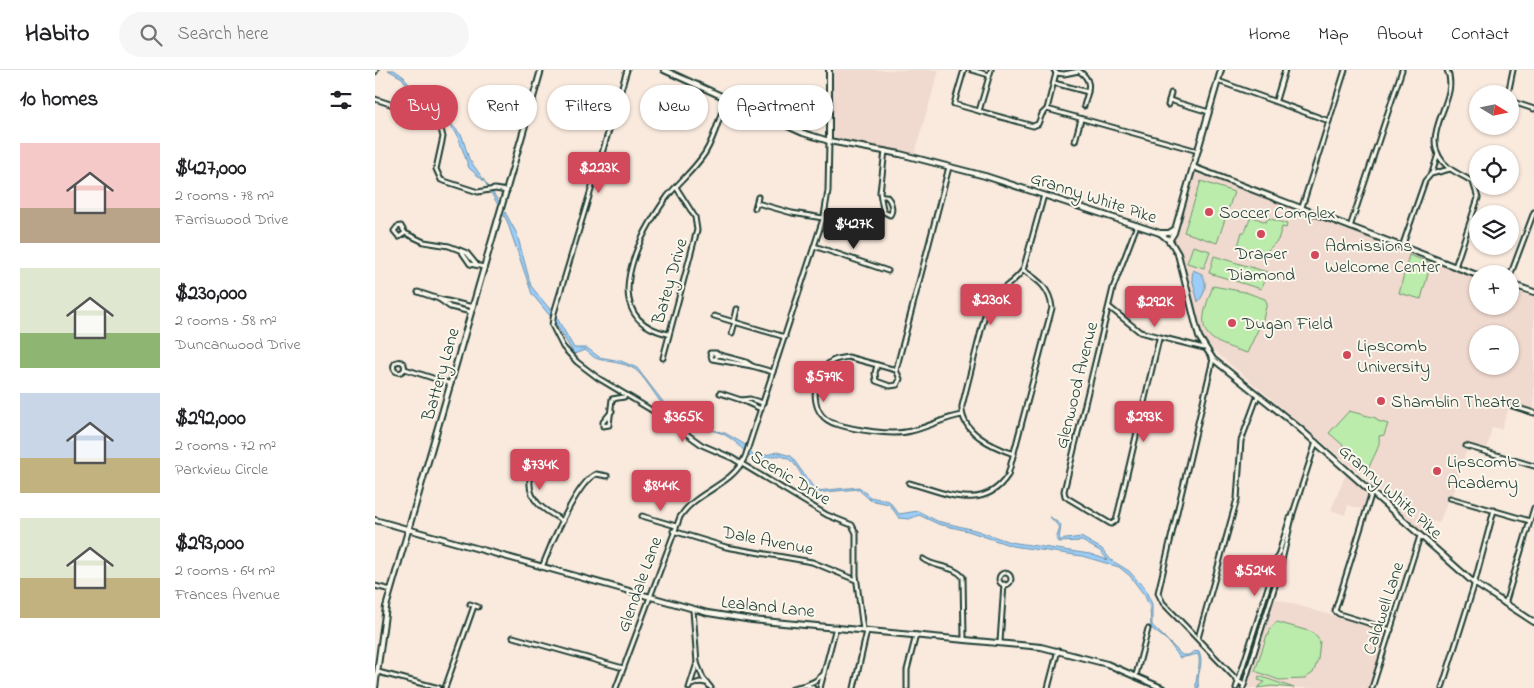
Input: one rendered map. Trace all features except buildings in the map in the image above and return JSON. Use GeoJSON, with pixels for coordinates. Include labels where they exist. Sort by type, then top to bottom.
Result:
{"type":"FeatureCollection","features":[{"type":"Feature","properties":{"kind":"main road","name":"Battery Lane"},"geometry":{"type":"LineString","coordinates":[[375,688],[382,628],[391,590],[541,70]]}},
{"type":"Feature","properties":{"kind":"main road","name":"Granny White Pike"},"geometry":{"type":"LineString","coordinates":[[664,70],[718,96]]}},
{"type":"Feature","properties":{"kind":"main road"},"geometry":{"type":"LineString","coordinates":[[829,70],[829,141]]}},
{"type":"Feature","properties":{"kind":"main road"},"geometry":{"type":"LineString","coordinates":[[1169,240],[1175,228],[1221,70]]}},
{"type":"Feature","properties":{"kind":"main road","name":"Granny White Pike"},"geometry":{"type":"LineString","coordinates":[[794,130],[829,141],[885,151],[949,167],[1044,194],[1160,233],[1169,240],[1180,258],[1193,317],[1204,348],[1213,359],[1316,442],[1474,582],[1534,622]]}},
{"type":"Feature","properties":{"kind":"main road"},"geometry":{"type":"LineString","coordinates":[[1193,167],[1469,272]]}},
{"type":"Feature","properties":{"kind":"main road"},"geometry":{"type":"LineString","coordinates":[[1160,233],[1169,233],[1175,228]]}},
{"type":"Feature","properties":{"kind":"main road"},"geometry":{"type":"LineString","coordinates":[[1519,287],[1534,292]]}},
{"type":"Feature","properties":{"kind":"main road","name":"Lealand Lane"},"geometry":{"type":"LineString","coordinates":[[375,520],[693,610],[752,620],[964,638],[1058,650],[1107,664],[1136,675],[1162,688]]}},
{"type":"Feature","properties":{"kind":"street","name":"Scenic Drive"},"geometry":{"type":"LineString","coordinates":[[627,70],[554,313],[552,321],[559,340],[573,358],[699,443],[741,464],[827,515],[848,523],[855,529],[856,580]]}},
{"type":"Feature","properties":{"kind":"street"},"geometry":{"type":"LineString","coordinates":[[964,70],[954,104],[1033,126],[1038,124],[1041,116],[1047,109],[1055,72],[1080,72],[1089,81],[1083,106]]}},
{"type":"Feature","properties":{"kind":"street"},"geometry":{"type":"LineString","coordinates":[[972,70],[989,75]]}},
{"type":"Feature","properties":{"kind":"street"},"geometry":{"type":"LineString","coordinates":[[979,111],[991,70]]}},
{"type":"Feature","properties":{"kind":"street"},"geometry":{"type":"LineString","coordinates":[[1276,100],[1285,70]]}},
{"type":"Feature","properties":{"kind":"street"},"geometry":{"type":"LineString","coordinates":[[1301,207],[1345,70]]}},
{"type":"Feature","properties":{"kind":"street"},"geometry":{"type":"LineString","coordinates":[[1350,227],[1402,70]]}},
{"type":"Feature","properties":{"kind":"street"},"geometry":{"type":"LineString","coordinates":[[1447,70],[1451,78],[1450,85],[1436,130],[1435,144],[1438,154],[1450,168],[1469,180]]}},
{"type":"Feature","properties":{"kind":"street"},"geometry":{"type":"LineString","coordinates":[[1510,85],[1513,70]]}},
{"type":"Feature","properties":{"kind":"street"},"geometry":{"type":"LineString","coordinates":[[1218,81],[1276,100],[1329,121]]}},
{"type":"Feature","properties":{"kind":"street"},"geometry":{"type":"LineString","coordinates":[[1053,83],[1087,92]]}},
{"type":"Feature","properties":{"kind":"street"},"geometry":{"type":"LineString","coordinates":[[1167,105],[1171,93]]}},
{"type":"Feature","properties":{"kind":"street"},"geometry":{"type":"LineString","coordinates":[[375,99],[432,118],[441,127],[443,140],[436,169],[439,178],[478,192],[507,191]]}},
{"type":"Feature","properties":{"kind":"street"},"geometry":{"type":"LineString","coordinates":[[1169,100],[1209,112]]}},
{"type":"Feature","properties":{"kind":"street"},"geometry":{"type":"LineString","coordinates":[[1519,104],[1534,109]]}},
{"type":"Feature","properties":{"kind":"street"},"geometry":{"type":"LineString","coordinates":[[1047,109],[1197,151]]}},
{"type":"Feature","properties":{"kind":"street"},"geometry":{"type":"LineString","coordinates":[[1075,141],[1081,118]]}},
{"type":"Feature","properties":{"kind":"street"},"geometry":{"type":"LineString","coordinates":[[668,334],[646,326],[636,318],[628,304],[627,290],[634,264],[658,211],[706,151],[718,120]]}},
{"type":"Feature","properties":{"kind":"street","name":"Glendale Lane"},"geometry":{"type":"LineString","coordinates":[[616,688],[673,531],[682,514],[693,501],[729,479],[741,464],[745,455],[823,218],[829,190],[829,141]]}},
{"type":"Feature","properties":{"kind":"street"},"geometry":{"type":"LineString","coordinates":[[881,196],[886,196],[889,199],[892,209],[890,215],[884,212],[881,196],[885,151]]}},
{"type":"Feature","properties":{"kind":"street"},"geometry":{"type":"LineString","coordinates":[[1402,247],[1420,192],[1431,174],[1438,154]]}},
{"type":"Feature","properties":{"kind":"street"},"geometry":{"type":"LineString","coordinates":[[877,365],[876,381],[884,385],[897,385],[900,378],[896,370],[949,167]]}},
{"type":"Feature","properties":{"kind":"street"},"geometry":{"type":"LineString","coordinates":[[1431,174],[1450,168]]}},
{"type":"Feature","properties":{"kind":"street","name":"Batey Drive"},"geometry":{"type":"LineString","coordinates":[[663,358],[697,230],[695,217],[676,187]]}},
{"type":"Feature","properties":{"kind":"street"},"geometry":{"type":"LineString","coordinates":[[1014,454],[975,433],[967,426],[962,415],[964,397],[987,307],[993,295],[1016,278],[1023,270],[1044,194]]}},
{"type":"Feature","properties":{"kind":"street"},"geometry":{"type":"LineString","coordinates":[[1455,268],[1477,195]]}},
{"type":"Feature","properties":{"kind":"street"},"geometry":{"type":"LineString","coordinates":[[755,208],[759,197]]}},
{"type":"Feature","properties":{"kind":"street"},"geometry":{"type":"LineString","coordinates":[[757,203],[792,213],[823,218]]}},
{"type":"Feature","properties":{"kind":"street"},"geometry":{"type":"LineString","coordinates":[[1514,265],[1534,212]]}},
{"type":"Feature","properties":{"kind":"street","name":"Glenwood Avenue"},"geometry":{"type":"LineString","coordinates":[[1137,224],[1115,281],[1065,496],[1109,524],[1116,521],[1159,338]]}},
{"type":"Feature","properties":{"kind":"street"},"geometry":{"type":"LineString","coordinates":[[405,233],[427,243],[447,245],[469,255],[476,264],[485,267]]}},
{"type":"Feature","properties":{"kind":"street"},"geometry":{"type":"LineString","coordinates":[[814,246],[887,271]]}},
{"type":"Feature","properties":{"kind":"street"},"geometry":{"type":"LineString","coordinates":[[909,483],[961,497],[985,496],[996,490],[1006,478],[1052,308],[1049,293],[1045,286],[1023,270]]}},
{"type":"Feature","properties":{"kind":"street"},"geometry":{"type":"LineString","coordinates":[[418,292],[473,310]]}},
{"type":"Feature","properties":{"kind":"street"},"geometry":{"type":"LineString","coordinates":[[439,299],[450,307],[473,310]]}},
{"type":"Feature","properties":{"kind":"street"},"geometry":{"type":"LineString","coordinates":[[1109,307],[1135,330],[1159,338],[1204,348]]}},
{"type":"Feature","properties":{"kind":"street"},"geometry":{"type":"LineString","coordinates":[[732,333],[737,309]]}},
{"type":"Feature","properties":{"kind":"street"},"geometry":{"type":"LineString","coordinates":[[714,316],[785,337]]}},
{"type":"Feature","properties":{"kind":"street"},"geometry":{"type":"LineString","coordinates":[[716,356],[773,372]]}},
{"type":"Feature","properties":{"kind":"street"},"geometry":{"type":"LineString","coordinates":[[896,370],[848,357],[827,364],[816,388],[815,398],[819,413],[827,421],[835,424],[868,430],[902,432],[917,430],[946,418],[962,415]]}},
{"type":"Feature","properties":{"kind":"street"},"geometry":{"type":"LineString","coordinates":[[1213,359],[1158,587],[1158,596],[1238,682],[1244,686],[1279,573],[1293,513]]}},
{"type":"Feature","properties":{"kind":"street"},"geometry":{"type":"LineString","coordinates":[[405,369],[451,384]]}},
{"type":"Feature","properties":{"kind":"street"},"geometry":{"type":"LineString","coordinates":[[720,393],[761,409]]}},
{"type":"Feature","properties":{"kind":"street"},"geometry":{"type":"LineString","coordinates":[[612,411],[603,422],[603,426],[609,425],[612,411],[612,399],[626,395]]}},
{"type":"Feature","properties":{"kind":"street"},"geometry":{"type":"LineString","coordinates":[[1198,638],[1237,499],[1242,438],[1258,395]]}},
{"type":"Feature","properties":{"kind":"street"},"geometry":{"type":"LineString","coordinates":[[741,400],[750,399],[763,403]]}},
{"type":"Feature","properties":{"kind":"street"},"geometry":{"type":"LineString","coordinates":[[1512,406],[1534,412]]}},
{"type":"Feature","properties":{"kind":"street"},"geometry":{"type":"LineString","coordinates":[[1236,688],[1316,442]]}},
{"type":"Feature","properties":{"kind":"street"},"geometry":{"type":"LineString","coordinates":[[1466,446],[1534,466]]}},
{"type":"Feature","properties":{"kind":"street"},"geometry":{"type":"LineString","coordinates":[[535,456],[530,481],[531,495],[539,506],[563,521]]}},
{"type":"Feature","properties":{"kind":"street"},"geometry":{"type":"LineString","coordinates":[[542,568],[563,521],[588,479],[596,474],[607,476]]}},
{"type":"Feature","properties":{"kind":"street"},"geometry":{"type":"LineString","coordinates":[[1372,492],[1335,611],[1339,614],[1391,630]]}},
{"type":"Feature","properties":{"kind":"street"},"geometry":{"type":"LineString","coordinates":[[1451,498],[1530,521]]}},
{"type":"Feature","properties":{"kind":"street"},"geometry":{"type":"LineString","coordinates":[[1505,604],[1534,508]]}},
{"type":"Feature","properties":{"kind":"street"},"geometry":{"type":"LineString","coordinates":[[1442,688],[1494,510]]}},
{"type":"Feature","properties":{"kind":"street"},"geometry":{"type":"LineString","coordinates":[[642,516],[676,526]]}},
{"type":"Feature","properties":{"kind":"street","name":"Dale Avenue"},"geometry":{"type":"LineString","coordinates":[[673,531],[726,547],[812,562],[856,580]]}},
{"type":"Feature","properties":{"kind":"street","name":"Caldwell Lane"},"geometry":{"type":"LineString","coordinates":[[1372,688],[1420,536]]}},
{"type":"Feature","properties":{"kind":"street"},"geometry":{"type":"LineString","coordinates":[[923,559],[964,574],[964,638]]}},
{"type":"Feature","properties":{"kind":"street"},"geometry":{"type":"LineString","coordinates":[[854,688],[865,630],[856,580]]}},
{"type":"Feature","properties":{"kind":"street"},"geometry":{"type":"LineString","coordinates":[[1000,642],[1004,584]]}},
{"type":"Feature","properties":{"kind":"street"},"geometry":{"type":"LineString","coordinates":[[375,586],[391,590]]}},
{"type":"Feature","properties":{"kind":"street"},"geometry":{"type":"LineString","coordinates":[[445,688],[474,606]]}},
{"type":"Feature","properties":{"kind":"street"},"geometry":{"type":"LineString","coordinates":[[693,610],[697,663],[707,684],[711,688]]}},
{"type":"Feature","properties":{"kind":"street"},"geometry":{"type":"LineString","coordinates":[[821,688],[836,627]]}},
{"type":"Feature","properties":{"kind":"street"},"geometry":{"type":"LineString","coordinates":[[1136,675],[1148,629]]}},
{"type":"Feature","properties":{"kind":"street"},"geometry":{"type":"LineString","coordinates":[[907,688],[908,667],[916,634]]}},
{"type":"Feature","properties":{"kind":"street"},"geometry":{"type":"LineString","coordinates":[[513,637],[623,668]]}},
{"type":"Feature","properties":{"kind":"street"},"geometry":{"type":"LineString","coordinates":[[1049,688],[1058,650]]}},
{"type":"Feature","properties":{"kind":"street"},"geometry":{"type":"LineString","coordinates":[[689,687],[697,663]]}},
{"type":"Feature","properties":{"kind":"street"},"geometry":{"type":"LineString","coordinates":[[378,672],[439,688]]}},
{"type":"Feature","properties":{"kind":"street"},"geometry":{"type":"LineString","coordinates":[[793,688],[815,682],[825,673]]}},
{"type":"Feature","properties":{"kind":"street"},"geometry":{"type":"LineString","coordinates":[[689,687],[698,682],[707,684]]}},
{"type":"Feature","properties":{"kind":"street"},"geometry":{"type":"LineString","coordinates":[[806,685],[813,688]]}},
{"type":"Feature","properties":{"kind":"shaded area"},"geometry":{"type":"Polygon","coordinates":[[[831,70],[939,70],[914,155],[834,138],[831,70]]]}},
{"type":"Feature","properties":{"kind":"shaded area","name":"Lipscomb University"},"geometry":{"type":"Polygon","coordinates":[[[1195,173],[1246,189],[1469,275],[1469,315],[1519,315],[1519,293],[1534,297],[1534,411],[1510,405],[1501,429],[1492,427],[1487,449],[1473,446],[1465,454],[1452,500],[1448,500],[1439,523],[1430,521],[1426,536],[1365,478],[1205,343],[1175,241],[1195,173]]]}},
{"type":"Feature","properties":{"kind":"shaded area"},"geometry":{"type":"Polygon","coordinates":[[[1346,474],[1369,493],[1365,510],[1348,505],[1345,515],[1331,510],[1346,474]]]}},
{"type":"Feature","properties":{"kind":"shaded area"},"geometry":{"type":"Polygon","coordinates":[[[1273,598],[1387,632],[1370,688],[1246,688],[1273,598]]]}},
{"type":"Feature","properties":{"kind":"green space","name":"Soccer Complex"},"geometry":{"type":"Polygon","coordinates":[[[1201,181],[1234,192],[1217,243],[1184,232],[1201,181]]]}},
{"type":"Feature","properties":{"kind":"green space","name":"Draper Diamond"},"geometry":{"type":"Polygon","coordinates":[[[1253,217],[1266,222],[1268,218],[1287,224],[1286,228],[1282,227],[1278,240],[1267,251],[1248,252],[1238,246],[1242,232],[1245,232],[1250,219],[1253,217]]]}},
{"type":"Feature","properties":{"kind":"green space"},"geometry":{"type":"Polygon","coordinates":[[[1193,246],[1210,251],[1204,268],[1187,263],[1193,246]]]}},
{"type":"Feature","properties":{"kind":"green space"},"geometry":{"type":"Polygon","coordinates":[[[1409,255],[1431,263],[1421,299],[1399,293],[1409,255]]]}},
{"type":"Feature","properties":{"kind":"green space"},"geometry":{"type":"Polygon","coordinates":[[[1214,256],[1267,272],[1261,289],[1209,273],[1214,256]]]}},
{"type":"Feature","properties":{"kind":"green space","name":"Dugan Field"},"geometry":{"type":"Polygon","coordinates":[[[1213,286],[1245,292],[1265,299],[1267,303],[1263,319],[1247,353],[1220,343],[1211,338],[1206,331],[1204,314],[1213,286]]]}},
{"type":"Feature","properties":{"kind":"green space"},"geometry":{"type":"Polygon","coordinates":[[[1349,411],[1376,418],[1378,421],[1388,424],[1384,435],[1379,436],[1378,448],[1369,468],[1329,433],[1349,411]]]}},
{"type":"Feature","properties":{"kind":"green space"},"geometry":{"type":"Polygon","coordinates":[[[1277,622],[1312,632],[1320,641],[1318,660],[1313,673],[1304,679],[1279,680],[1255,671],[1270,628],[1277,622]]]}},
{"type":"Feature","properties":{"kind":"green space"},"geometry":{"type":"Polygon","coordinates":[[[1259,676],[1294,688],[1272,686],[1257,688],[1265,682],[1258,680],[1259,676]]]}},
{"type":"Feature","properties":{"kind":"water"},"geometry":{"type":"Polygon","coordinates":[[[388,70],[394,70],[404,77],[409,85],[407,85],[402,78],[388,70]]]}},
{"type":"Feature","properties":{"kind":"water"},"geometry":{"type":"Polygon","coordinates":[[[453,130],[457,130],[462,136],[469,159],[500,203],[517,234],[531,286],[557,318],[574,348],[587,348],[599,357],[621,361],[637,368],[664,403],[688,424],[725,433],[744,444],[755,458],[777,452],[791,456],[816,491],[859,487],[870,497],[889,501],[899,514],[918,511],[937,521],[975,530],[1010,542],[1090,554],[1108,560],[1100,551],[1082,541],[1058,542],[1056,539],[1060,528],[1049,516],[1061,525],[1059,540],[1081,537],[1102,549],[1111,560],[1129,571],[1145,589],[1152,604],[1152,625],[1168,641],[1151,628],[1150,608],[1145,596],[1130,576],[1119,567],[1082,556],[1012,546],[968,531],[938,524],[919,515],[909,519],[899,518],[889,504],[870,500],[858,489],[815,493],[810,489],[796,466],[787,458],[776,456],[753,460],[736,442],[726,436],[714,431],[691,428],[680,423],[667,410],[640,374],[631,367],[596,358],[585,350],[574,354],[555,322],[532,294],[507,221],[485,182],[469,168],[457,134],[453,130]]]}},
{"type":"Feature","properties":{"kind":"water"},"geometry":{"type":"Polygon","coordinates":[[[1193,270],[1202,274],[1205,281],[1204,292],[1198,302],[1192,278],[1193,270]]]}},
{"type":"Feature","properties":{"kind":"water"},"geometry":{"type":"Polygon","coordinates":[[[1168,641],[1182,655],[1189,655],[1194,651],[1199,652],[1201,661],[1198,679],[1199,688],[1196,688],[1198,654],[1180,658],[1168,641]]]}},
{"type":"Feature","properties":{"kind":"place","name":"Soccer Complex"},"geometry":{"type":"Point","coordinates":[1209,212]}},
{"type":"Feature","properties":{"kind":"place","name":"Draper Diamond"},"geometry":{"type":"Point","coordinates":[1261,234]}},
{"type":"Feature","properties":{"kind":"place","name":"Admissions Welcome Center"},"geometry":{"type":"Point","coordinates":[1315,255]}},
{"type":"Feature","properties":{"kind":"place","name":"Dugan Field"},"geometry":{"type":"Point","coordinates":[1232,323]}},
{"type":"Feature","properties":{"kind":"place","name":"Lipscomb University"},"geometry":{"type":"Point","coordinates":[1347,355]}},
{"type":"Feature","properties":{"kind":"place","name":"Shamblin Theatre"},"geometry":{"type":"Point","coordinates":[1381,401]}},
{"type":"Feature","properties":{"kind":"place","name":"Lipscomb Academy"},"geometry":{"type":"Point","coordinates":[1437,471]}}]}
